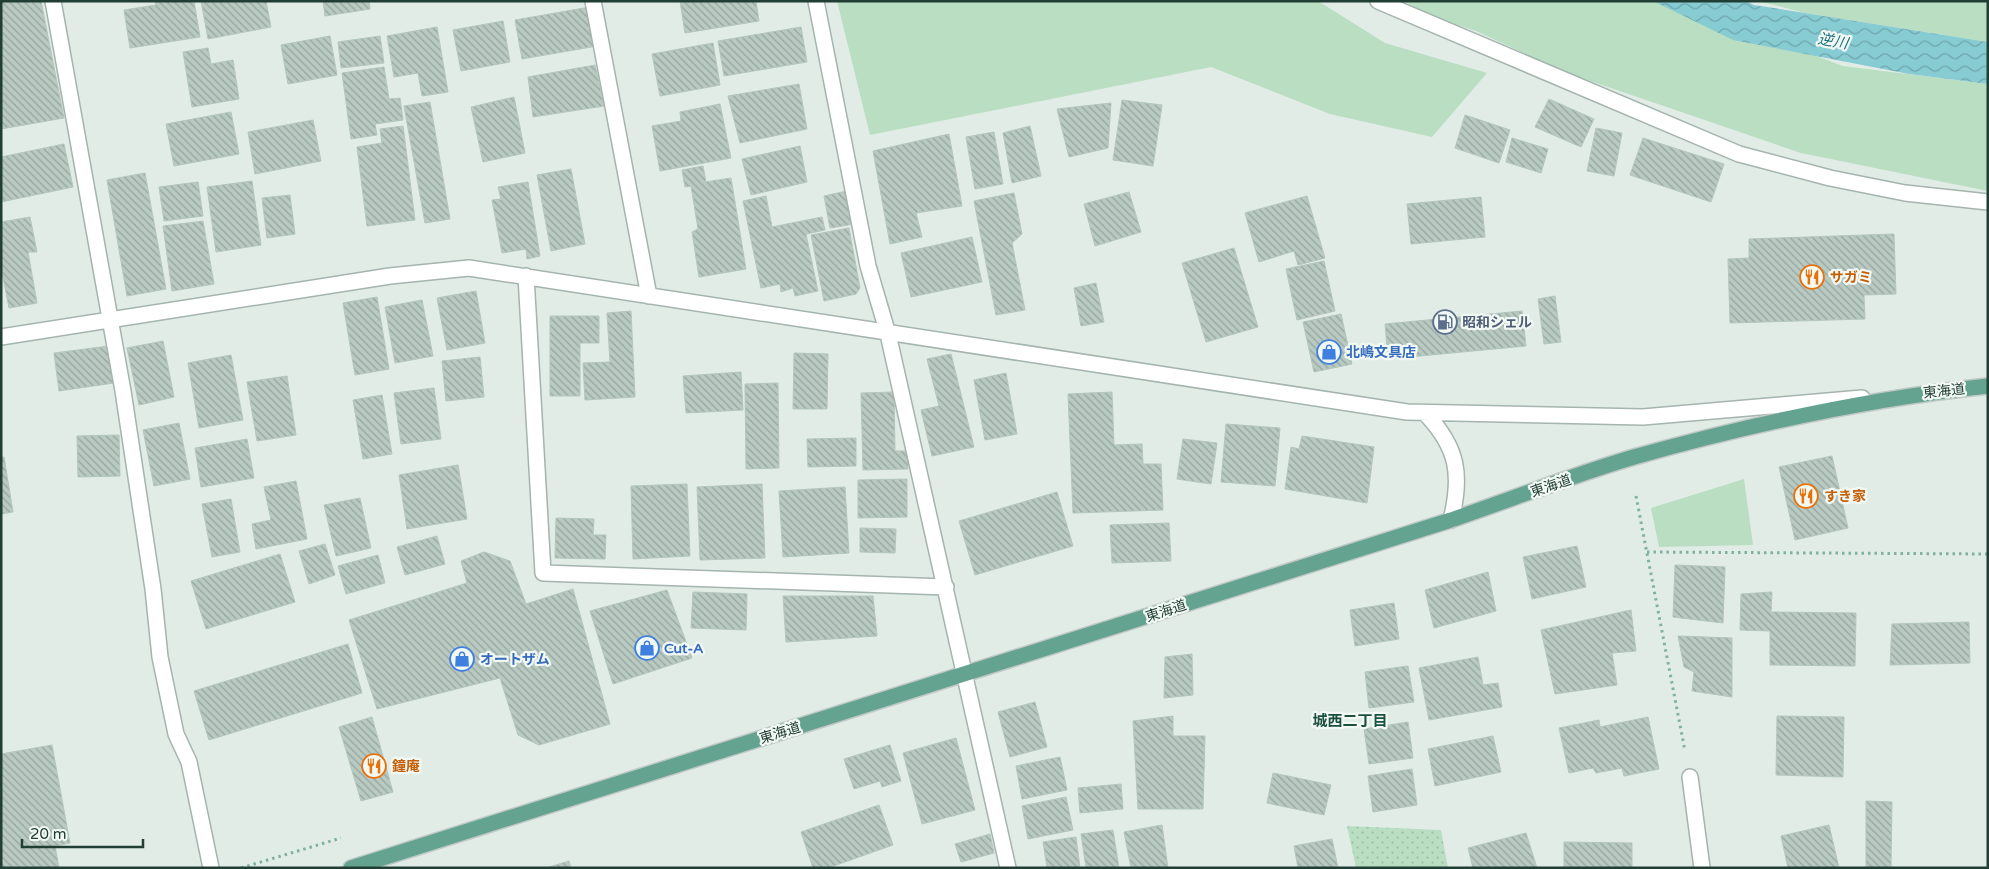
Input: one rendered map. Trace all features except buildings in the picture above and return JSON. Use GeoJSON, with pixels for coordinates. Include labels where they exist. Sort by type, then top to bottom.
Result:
{"type":"FeatureCollection","features":[{"type":"Feature","properties":{"kind":"main road","name":"東海道"},"geometry":{"type":"LineString","coordinates":[[351,868],[964,676],[1451,520],[1632,458],[1784,418],[1911,394],[1988,386]]}},
{"type":"Feature","properties":{"kind":"street"},"geometry":{"type":"LineString","coordinates":[[53,1],[110,320],[153,588],[160,656],[176,734],[189,762],[211,868]]}},
{"type":"Feature","properties":{"kind":"street"},"geometry":{"type":"LineString","coordinates":[[593,1],[648,296]]}},
{"type":"Feature","properties":{"kind":"street"},"geometry":{"type":"LineString","coordinates":[[816,1],[868,266],[888,334],[1008,868]]}},
{"type":"Feature","properties":{"kind":"street"},"geometry":{"type":"LineString","coordinates":[[1378,1],[1739,154],[1830,178],[1906,193],[1988,202]]}},
{"type":"Feature","properties":{"kind":"street"},"geometry":{"type":"LineString","coordinates":[[1,337],[390,276],[469,268],[888,334],[1426,414],[1643,417],[1911,394]]}},
{"type":"Feature","properties":{"kind":"street"},"geometry":{"type":"LineString","coordinates":[[526,276],[542,573],[946,587]]}},
{"type":"Feature","properties":{"kind":"street"},"geometry":{"type":"LineString","coordinates":[[1426,414],[1443,432],[1452,451],[1458,476],[1457,496],[1451,520]]}},
{"type":"Feature","properties":{"kind":"street"},"geometry":{"type":"LineString","coordinates":[[1690,777],[1702,868]]}},
{"type":"Feature","properties":{"kind":"path"},"geometry":{"type":"LineString","coordinates":[[1636,496],[1690,777]]}},
{"type":"Feature","properties":{"kind":"path"},"geometry":{"type":"LineString","coordinates":[[1647,552],[1988,554]]}},
{"type":"Feature","properties":{"kind":"green space"},"geometry":{"type":"Polygon","coordinates":[[[837,1],[1318,1],[1385,43],[1487,73],[1432,137],[1330,114],[1211,67],[870,135],[837,1]]]}},
{"type":"Feature","properties":{"kind":"green space"},"geometry":{"type":"Polygon","coordinates":[[[1404,1],[1669,1],[1843,66],[1988,84],[1988,191],[1801,153],[1567,73],[1476,31],[1433,17],[1404,1]]]}},
{"type":"Feature","properties":{"kind":"green space"},"geometry":{"type":"Polygon","coordinates":[[[1758,1],[1988,1],[1988,42],[1805,13],[1758,1]]]}},
{"type":"Feature","properties":{"kind":"green space"},"geometry":{"type":"Polygon","coordinates":[[[1744,479],[1753,545],[1659,547],[1651,508],[1744,479]]]}},
{"type":"Feature","properties":{"kind":"green space"},"geometry":{"type":"Polygon","coordinates":[[[1347,826],[1441,830],[1448,868],[1356,868],[1347,826]]]}},
{"type":"Feature","properties":{"kind":"water","name":"逆川"},"geometry":{"type":"Polygon","coordinates":[[[1653,1],[1746,1],[1754,5],[1988,42],[1988,84],[1909,74],[1733,40],[1653,1]]]}},
{"type":"Feature","properties":{"kind":"place","name":"サガミ"},"geometry":{"type":"Point","coordinates":[1812,277]}},
{"type":"Feature","properties":{"kind":"place","name":"昭和シェル"},"geometry":{"type":"Point","coordinates":[1445,322]}},
{"type":"Feature","properties":{"kind":"place","name":"北嶋文具店"},"geometry":{"type":"Point","coordinates":[1329,352]}},
{"type":"Feature","properties":{"kind":"place","name":"すき家"},"geometry":{"type":"Point","coordinates":[1806,496]}},
{"type":"Feature","properties":{"kind":"place","name":"Cut-A"},"geometry":{"type":"Point","coordinates":[647,648]}},
{"type":"Feature","properties":{"kind":"place","name":"オートザム"},"geometry":{"type":"Point","coordinates":[462,659]}},
{"type":"Feature","properties":{"kind":"place","name":"鐘庵"},"geometry":{"type":"Point","coordinates":[374,766]}},
{"type":"Feature","properties":{"kind":"district","name":"城西二丁目"},"geometry":{"type":"Point","coordinates":[1350,721]}}]}
